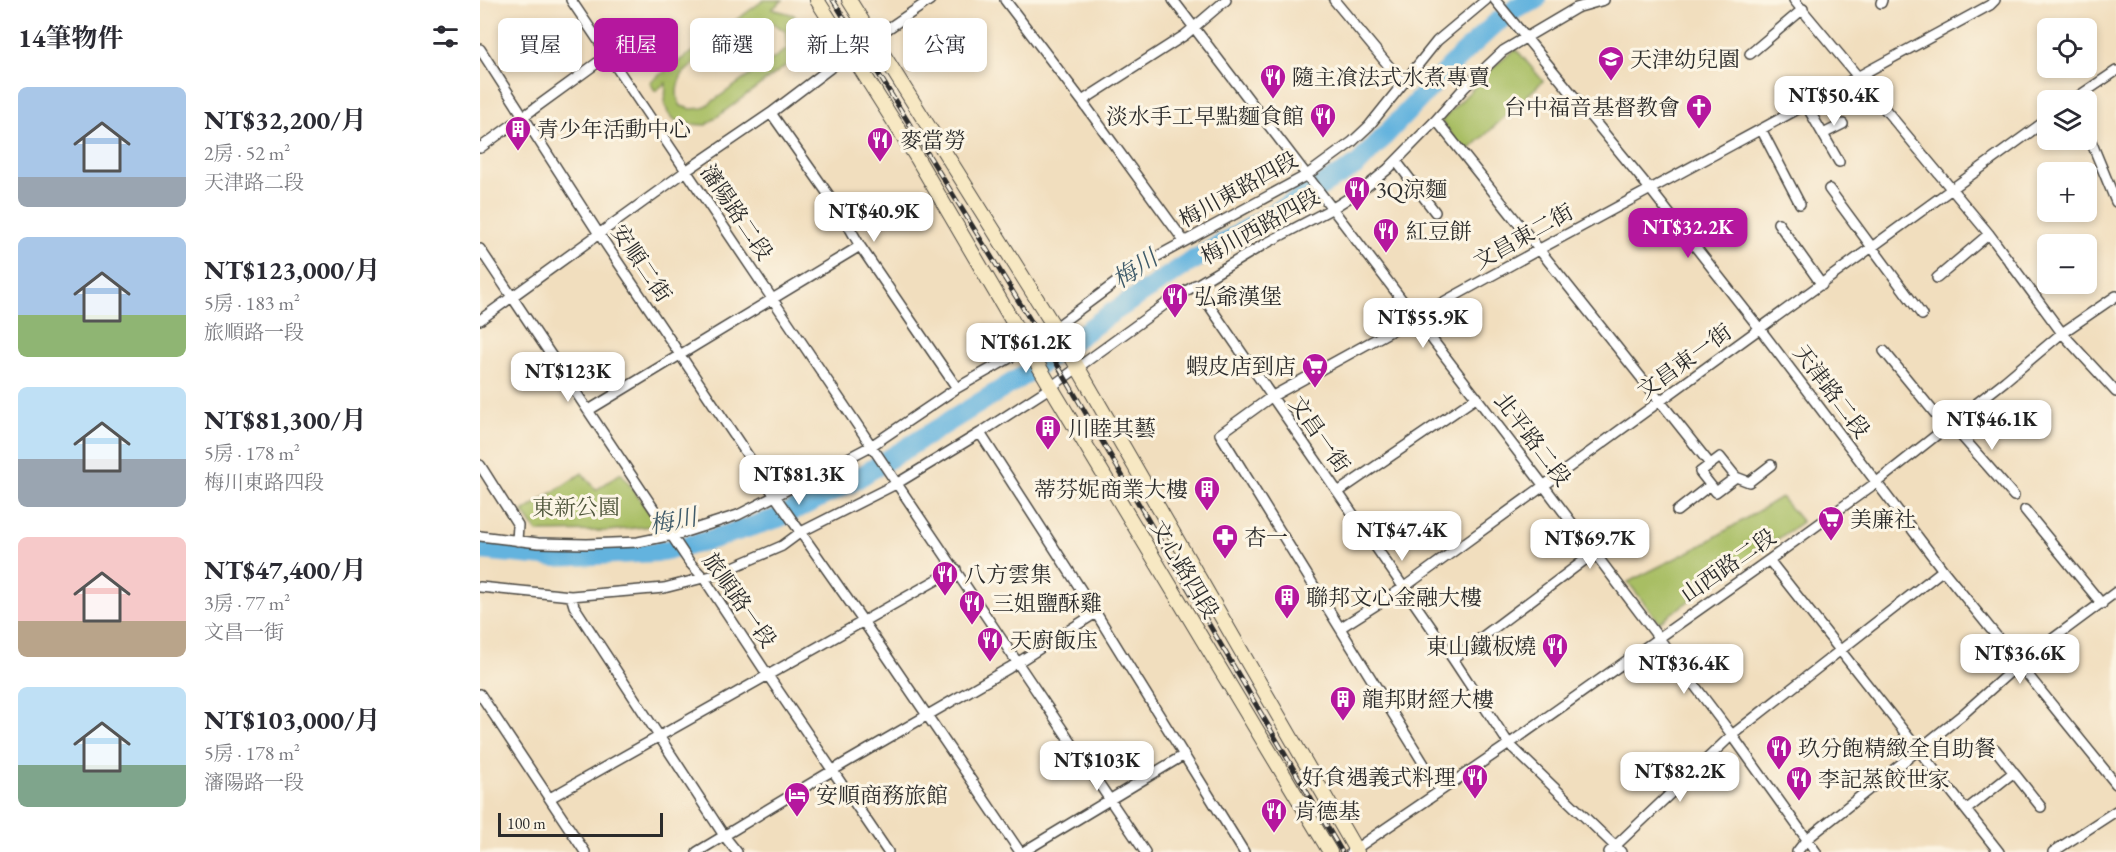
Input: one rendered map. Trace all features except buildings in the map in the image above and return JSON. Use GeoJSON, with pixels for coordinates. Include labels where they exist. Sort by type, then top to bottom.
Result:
{"type":"FeatureCollection","features":[{"type":"Feature","properties":{"kind":"main road","name":"文心路四段"},"geometry":{"type":"LineString","coordinates":[[817,0],[829,18]]}},
{"type":"Feature","properties":{"kind":"main road","name":"文心路四段"},"geometry":{"type":"LineString","coordinates":[[849,0],[860,18]]}},
{"type":"Feature","properties":{"kind":"main road","name":"文心路四段"},"geometry":{"type":"LineString","coordinates":[[891,68],[1055,328],[1355,851]]}},
{"type":"Feature","properties":{"kind":"main road","name":"文心路四段"},"geometry":{"type":"LineString","coordinates":[[863,72],[917,158],[1051,387],[1330,852]]}},
{"type":"Feature","properties":{"kind":"street","name":"瀋陽路二段"},"geometry":{"type":"LineString","coordinates":[[571,0],[594,34]]}},
{"type":"Feature","properties":{"kind":"street"},"geometry":{"type":"LineString","coordinates":[[891,27],[930,0]]}},
{"type":"Feature","properties":{"kind":"street"},"geometry":{"type":"LineString","coordinates":[[1005,0],[1184,241]]}},
{"type":"Feature","properties":{"kind":"street","name":"北平路二段"},"geometry":{"type":"LineString","coordinates":[[1173,0],[1477,397],[1657,639],[1732,735],[1816,852]]}},
{"type":"Feature","properties":{"kind":"street"},"geometry":{"type":"LineString","coordinates":[[1082,101],[1194,27],[1226,0]]}},
{"type":"Feature","properties":{"kind":"street"},"geometry":{"type":"LineString","coordinates":[[1334,0],[1403,82]]}},
{"type":"Feature","properties":{"kind":"street","name":"梅川東路四段"},"geometry":{"type":"LineString","coordinates":[[480,536],[517,541],[587,544],[675,539],[738,515],[871,446],[957,388],[1029,347],[1134,269],[1184,241],[1310,179],[1369,126],[1437,41],[1486,0]]}},
{"type":"Feature","properties":{"kind":"street","name":"天津路二段"},"geometry":{"type":"LineString","coordinates":[[1495,0],[1650,189],[1760,329],[1943,570],[2116,784]]}},
{"type":"Feature","properties":{"kind":"street","name":"梅川西路四段"},"geometry":{"type":"LineString","coordinates":[[480,586],[571,596],[664,588],[715,575],[782,546],[801,532],[896,484],[980,433],[1051,387],[1195,285],[1263,244],[1333,208],[1366,187],[1396,161],[1464,88],[1503,51],[1576,8],[1604,0]]}},
{"type":"Feature","properties":{"kind":"street"},"geometry":{"type":"LineString","coordinates":[[1794,0],[1989,234],[2062,333],[2116,392]]}},
{"type":"Feature","properties":{"kind":"street","name":"文昌東二街"},"geometry":{"type":"LineString","coordinates":[[1440,790],[1220,434],[1271,397],[1990,5],[1995,0]]}},
{"type":"Feature","properties":{"kind":"street"},"geometry":{"type":"LineString","coordinates":[[1749,54],[1803,9]]}},
{"type":"Feature","properties":{"kind":"street","name":"安順二街"},"geometry":{"type":"LineString","coordinates":[[480,49],[599,234],[775,496],[1022,852]]}},
{"type":"Feature","properties":{"kind":"street"},"geometry":{"type":"LineString","coordinates":[[480,148],[594,65]]}},
{"type":"Feature","properties":{"kind":"street","name":"瀋陽路二段"},"geometry":{"type":"LineString","coordinates":[[619,72],[1145,852]]}},
{"type":"Feature","properties":{"kind":"street"},"geometry":{"type":"LineString","coordinates":[[480,320],[827,72]]}},
{"type":"Feature","properties":{"kind":"street"},"geometry":{"type":"LineString","coordinates":[[2089,90],[2115,74]]}},
{"type":"Feature","properties":{"kind":"street"},"geometry":{"type":"LineString","coordinates":[[1806,105],[1839,162]]}},
{"type":"Feature","properties":{"kind":"street"},"geometry":{"type":"LineString","coordinates":[[771,113],[840,211],[860,246],[957,388]]}},
{"type":"Feature","properties":{"kind":"street"},"geometry":{"type":"LineString","coordinates":[[1436,120],[1710,464]]}},
{"type":"Feature","properties":{"kind":"street"},"geometry":{"type":"LineString","coordinates":[[1823,134],[1843,124]]}},
{"type":"Feature","properties":{"kind":"street","name":"文昌東一街"},"geometry":{"type":"LineString","coordinates":[[1340,628],[1403,588],[2037,128]]}},
{"type":"Feature","properties":{"kind":"street"},"geometry":{"type":"LineString","coordinates":[[1761,129],[1800,204]]}},
{"type":"Feature","properties":{"kind":"street"},"geometry":{"type":"LineString","coordinates":[[2095,150],[2116,202]]}},
{"type":"Feature","properties":{"kind":"street"},"geometry":{"type":"LineString","coordinates":[[1396,161],[1435,212]]}},
{"type":"Feature","properties":{"kind":"street"},"geometry":{"type":"LineString","coordinates":[[1829,189],[1922,315]]}},
{"type":"Feature","properties":{"kind":"street"},"geometry":{"type":"LineString","coordinates":[[1778,223],[1822,285]]}},
{"type":"Feature","properties":{"kind":"street"},"geometry":{"type":"LineString","coordinates":[[1937,278],[1989,234]]}},
{"type":"Feature","properties":{"kind":"street"},"geometry":{"type":"LineString","coordinates":[[589,410],[860,246]]}},
{"type":"Feature","properties":{"kind":"street","name":"旅順路一段"},"geometry":{"type":"LineString","coordinates":[[480,249],[690,563],[704,577],[768,676],[888,852]]}},
{"type":"Feature","properties":{"kind":"street","name":"文昌一街"},"geometry":{"type":"LineString","coordinates":[[1195,285],[1509,744],[1615,850]]}},
{"type":"Feature","properties":{"kind":"street","name":"山西路二段"},"geometry":{"type":"LineString","coordinates":[[1355,851],[1877,482],[2062,333],[2116,296]]}},
{"type":"Feature","properties":{"kind":"street"},"geometry":{"type":"LineString","coordinates":[[1884,351],[2013,496]]}},
{"type":"Feature","properties":{"kind":"street"},"geometry":{"type":"LineString","coordinates":[[1338,492],[1477,397]]}},
{"type":"Feature","properties":{"kind":"street"},"geometry":{"type":"LineString","coordinates":[[980,433],[1096,613],[1244,852]]}},
{"type":"Feature","properties":{"kind":"street"},"geometry":{"type":"LineString","coordinates":[[1736,477],[1716,492],[1700,472],[1720,456],[1736,477],[1749,482],[1771,465]]}},
{"type":"Feature","properties":{"kind":"street"},"geometry":{"type":"LineString","coordinates":[[480,465],[518,525],[517,541]]}},
{"type":"Feature","properties":{"kind":"street"},"geometry":{"type":"LineString","coordinates":[[1677,511],[1710,485]]}},
{"type":"Feature","properties":{"kind":"street"},"geometry":{"type":"LineString","coordinates":[[2025,510],[2102,604]]}},
{"type":"Feature","properties":{"kind":"street"},"geometry":{"type":"LineString","coordinates":[[1453,659],[1594,554]]}},
{"type":"Feature","properties":{"kind":"street"},"geometry":{"type":"LineString","coordinates":[[1769,560],[1999,852]]}},
{"type":"Feature","properties":{"kind":"street"},"geometry":{"type":"LineString","coordinates":[[550,798],[956,569]]}},
{"type":"Feature","properties":{"kind":"street"},"geometry":{"type":"LineString","coordinates":[[1615,850],[1732,735],[1943,570]]}},
{"type":"Feature","properties":{"kind":"street"},"geometry":{"type":"LineString","coordinates":[[1797,852],[1807,839],[1962,716],[2020,663],[2116,592]]}},
{"type":"Feature","properties":{"kind":"street"},"geometry":{"type":"LineString","coordinates":[[571,596],[574,606],[737,852]]}},
{"type":"Feature","properties":{"kind":"street"},"geometry":{"type":"LineString","coordinates":[[698,852],[1017,663],[1096,613]]}},
{"type":"Feature","properties":{"kind":"street"},"geometry":{"type":"LineString","coordinates":[[480,694],[585,852]]}},
{"type":"Feature","properties":{"kind":"street"},"geometry":{"type":"LineString","coordinates":[[1995,749],[2041,807]]}},
{"type":"Feature","properties":{"kind":"street"},"geometry":{"type":"LineString","coordinates":[[1022,852],[1184,755]]}},
{"type":"Feature","properties":{"kind":"street"},"geometry":{"type":"LineString","coordinates":[[1966,810],[2014,772]]}},
{"type":"Feature","properties":{"kind":"street"},"geometry":{"type":"LineString","coordinates":[[2053,852],[2116,811]]}},
{"type":"Feature","properties":{"kind":"green space"},"geometry":{"type":"Polygon","coordinates":[[[764,0],[783,0],[772,9],[794,15],[796,18],[786,18],[786,32],[774,24],[774,18],[739,18],[764,0]]]}},
{"type":"Feature","properties":{"kind":"green space"},"geometry":{"type":"Polygon","coordinates":[[[1516,49],[1543,81],[1466,153],[1441,121],[1496,65],[1516,49]]]}},
{"type":"Feature","properties":{"kind":"green space"},"geometry":{"type":"Polygon","coordinates":[[[786,50],[786,65],[706,125],[687,124],[675,120],[668,113],[665,104],[666,83],[655,91],[650,82],[664,72],[678,72],[678,62],[690,53],[690,67],[682,75],[677,87],[677,95],[681,106],[691,109],[703,108],[754,72],[774,72],[774,58],[786,50]]]}},
{"type":"Feature","properties":{"kind":"green space","name":"東新公園"},"geometry":{"type":"Polygon","coordinates":[[[582,473],[596,490],[621,473],[653,517],[651,526],[608,531],[537,532],[523,512],[582,473]]]}},
{"type":"Feature","properties":{"kind":"green space"},"geometry":{"type":"Polygon","coordinates":[[[1781,497],[1802,522],[1659,622],[1628,582],[1702,545],[1781,497]]]}},
{"type":"Feature","properties":{"kind":"waterway","name":"梅川"},"geometry":{"type":"LineString","coordinates":[[480,550],[555,557],[657,552],[703,542],[778,518],[850,483],[1023,376],[1110,314],[1187,264],[1357,165],[1457,59],[1496,23],[1517,8],[1536,0]]}},
{"type":"Feature","properties":{"kind":"railway"},"geometry":{"type":"LineString","coordinates":[[833,0],[1050,352],[1342,852]]}},
{"type":"Feature","properties":{"kind":"place","name":"天津幼兒園"},"geometry":{"type":"Point","coordinates":[1611,82]}},
{"type":"Feature","properties":{"kind":"place","name":"隨主飡法式水煮專賣"},"geometry":{"type":"Point","coordinates":[1273,100]}},
{"type":"Feature","properties":{"kind":"place","name":"台中福音基督教會"},"geometry":{"type":"Point","coordinates":[1699,130]}},
{"type":"Feature","properties":{"kind":"place","name":"淡水手工早點麵食館"},"geometry":{"type":"Point","coordinates":[1323,139]}},
{"type":"Feature","properties":{"kind":"place","name":"青少年活動中心"},"geometry":{"type":"Point","coordinates":[518,152]}},
{"type":"Feature","properties":{"kind":"place","name":"麥當勞"},"geometry":{"type":"Point","coordinates":[880,163]}},
{"type":"Feature","properties":{"kind":"place","name":"3Q涼麵"},"geometry":{"type":"Point","coordinates":[1357,212]}},
{"type":"Feature","properties":{"kind":"place","name":"紅豆餅"},"geometry":{"type":"Point","coordinates":[1386,254]}},
{"type":"Feature","properties":{"kind":"place","name":"弘爺漢堡"},"geometry":{"type":"Point","coordinates":[1175,319]}},
{"type":"Feature","properties":{"kind":"place","name":"蝦皮店到店"},"geometry":{"type":"Point","coordinates":[1315,389]}},
{"type":"Feature","properties":{"kind":"place","name":"川睦其藝"},"geometry":{"type":"Point","coordinates":[1048,451]}},
{"type":"Feature","properties":{"kind":"place","name":"蒂芬妮商業大樓"},"geometry":{"type":"Point","coordinates":[1207,512]}},
{"type":"Feature","properties":{"kind":"place","name":"美廉社"},"geometry":{"type":"Point","coordinates":[1831,542]}},
{"type":"Feature","properties":{"kind":"place","name":"杏一"},"geometry":{"type":"Point","coordinates":[1225,560]}},
{"type":"Feature","properties":{"kind":"place","name":"八方雲集"},"geometry":{"type":"Point","coordinates":[945,597]}},
{"type":"Feature","properties":{"kind":"place","name":"聯邦文心金融大樓"},"geometry":{"type":"Point","coordinates":[1287,620]}},
{"type":"Feature","properties":{"kind":"place","name":"三姐鹽酥雞"},"geometry":{"type":"Point","coordinates":[972,626]}},
{"type":"Feature","properties":{"kind":"place","name":"天廚飯庒"},"geometry":{"type":"Point","coordinates":[990,663]}},
{"type":"Feature","properties":{"kind":"place","name":"東山鐵板燒"},"geometry":{"type":"Point","coordinates":[1555,669]}},
{"type":"Feature","properties":{"kind":"place","name":"龍邦財經大樓"},"geometry":{"type":"Point","coordinates":[1343,722]}},
{"type":"Feature","properties":{"kind":"place","name":"玖分飽精緻全自助餐"},"geometry":{"type":"Point","coordinates":[1779,771]}},
{"type":"Feature","properties":{"kind":"place","name":"好食遇義式料理"},"geometry":{"type":"Point","coordinates":[1475,800]}},
{"type":"Feature","properties":{"kind":"place","name":"李記蒸餃世家"},"geometry":{"type":"Point","coordinates":[1799,802]}},
{"type":"Feature","properties":{"kind":"place","name":"安順商務旅館"},"geometry":{"type":"Point","coordinates":[797,818]}},
{"type":"Feature","properties":{"kind":"place","name":"肯德基"},"geometry":{"type":"Point","coordinates":[1274,834]}}]}
